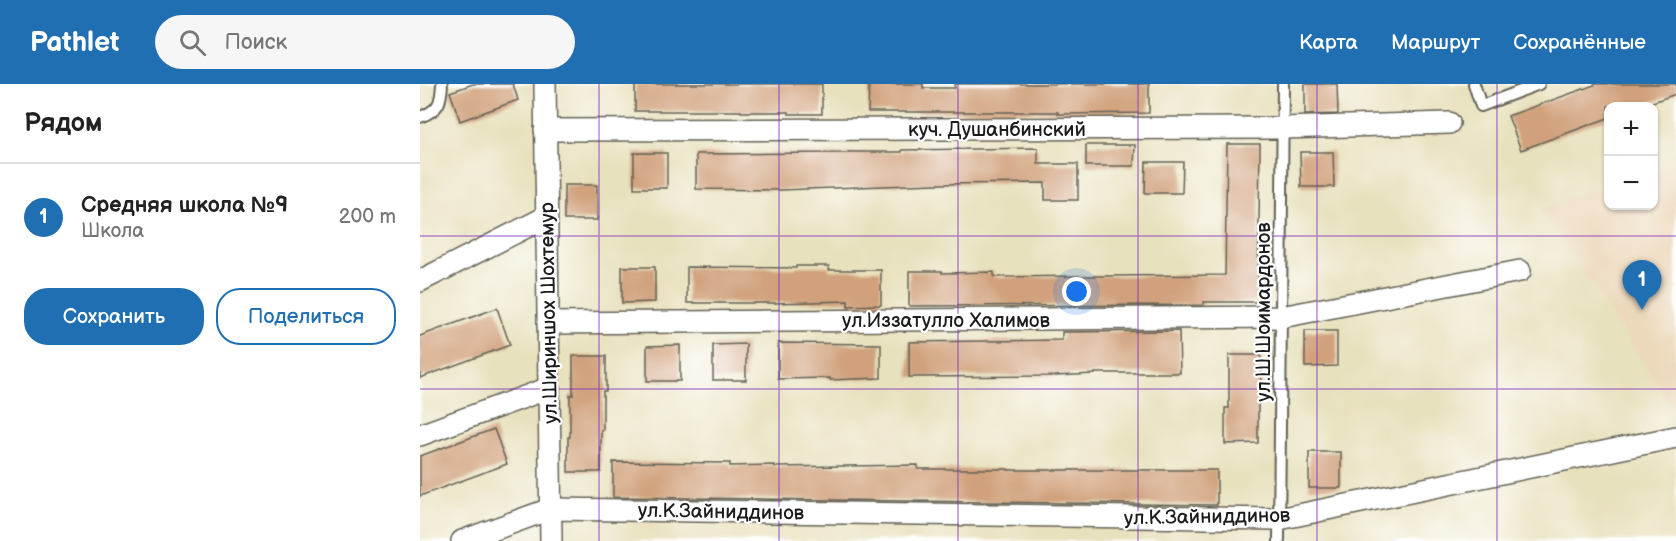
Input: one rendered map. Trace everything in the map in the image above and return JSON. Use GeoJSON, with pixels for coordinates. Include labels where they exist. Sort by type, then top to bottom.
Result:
{"type":"FeatureCollection","features":[{"type":"Feature","properties":{"kind":"street","name":"ул.Шириншох Шохтемур"},"geometry":{"type":"LineString","coordinates":[[545,84],[551,541]]}},
{"type":"Feature","properties":{"kind":"street","name":"куч. Душанбинский"},"geometry":{"type":"LineString","coordinates":[[545,130],[1282,128],[1449,123]]}},
{"type":"Feature","properties":{"kind":"street"},"geometry":{"type":"LineString","coordinates":[[420,281],[546,217]]}},
{"type":"Feature","properties":{"kind":"street","name":"ул.Иззатулло Халимов"},"geometry":{"type":"LineString","coordinates":[[548,323],[1281,318],[1520,272]]}},
{"type":"Feature","properties":{"kind":"street"},"geometry":{"type":"LineString","coordinates":[[420,435],[549,388]]}},
{"type":"Feature","properties":{"kind":"street","name":"ул.К.Зайниддинов"},"geometry":{"type":"LineString","coordinates":[[550,508],[1280,519],[1676,437]]}},
{"type":"Feature","properties":{"kind":"street"},"geometry":{"type":"LineString","coordinates":[[462,541],[550,508]]}},
{"type":"Feature","properties":{"kind":"lane"},"geometry":{"type":"LineString","coordinates":[[420,117],[437,107],[441,98],[442,84]]}},
{"type":"Feature","properties":{"kind":"lane","name":"ул.Ш.Шоимардонов"},"geometry":{"type":"LineString","coordinates":[[1279,541],[1283,84]]}},
{"type":"Feature","properties":{"kind":"lane"},"geometry":{"type":"LineString","coordinates":[[1474,84],[1481,106],[1539,84]]}},
{"type":"Feature","properties":{"kind":"shaded area"},"geometry":{"type":"Polygon","coordinates":[[[1676,161],[1676,412],[1541,209],[1604,186],[1604,210],[1658,210],[1658,168],[1676,161]]]}},
{"type":"Feature","properties":{"kind":"building"},"geometry":{"type":"Polygon","coordinates":[[[473,84],[513,84],[518,100],[460,121],[450,92],[473,84]]]}},
{"type":"Feature","properties":{"kind":"building"},"geometry":{"type":"Polygon","coordinates":[[[635,84],[822,84],[822,114],[635,111],[635,84]]]}},
{"type":"Feature","properties":{"kind":"building"},"geometry":{"type":"Polygon","coordinates":[[[869,84],[923,84],[923,88],[955,88],[955,84],[1149,84],[1149,113],[868,112],[869,84]]]}},
{"type":"Feature","properties":{"kind":"building"},"geometry":{"type":"Polygon","coordinates":[[[1305,84],[1337,84],[1338,114],[1305,115],[1305,84]]]}},
{"type":"Feature","properties":{"kind":"building"},"geometry":{"type":"Polygon","coordinates":[[[1597,84],[1676,84],[1676,94],[1653,102],[1604,102],[1604,119],[1521,150],[1508,116],[1597,84]]]}},
{"type":"Feature","properties":{"kind":"building"},"geometry":{"type":"Polygon","coordinates":[[[1227,144],[1260,144],[1258,302],[1204,302],[1204,305],[909,306],[909,271],[994,272],[994,277],[1225,275],[1227,144]]]}},
{"type":"Feature","properties":{"kind":"building"},"geometry":{"type":"Polygon","coordinates":[[[1086,145],[1135,145],[1134,166],[1086,166],[1086,145]]]}},
{"type":"Feature","properties":{"kind":"building"},"geometry":{"type":"Polygon","coordinates":[[[1038,148],[1038,164],[1078,164],[1078,200],[1045,200],[1045,183],[935,184],[781,190],[696,189],[696,154],[1038,148]]]}},
{"type":"Feature","properties":{"kind":"building"},"geometry":{"type":"Polygon","coordinates":[[[1300,152],[1333,152],[1334,187],[1301,187],[1300,152]]]}},
{"type":"Feature","properties":{"kind":"building"},"geometry":{"type":"Polygon","coordinates":[[[634,153],[667,153],[667,188],[634,188],[634,153]]]}},
{"type":"Feature","properties":{"kind":"building"},"geometry":{"type":"Polygon","coordinates":[[[1146,162],[1183,162],[1182,193],[1145,193],[1146,162]]]}},
{"type":"Feature","properties":{"kind":"building"},"geometry":{"type":"Polygon","coordinates":[[[564,185],[597,185],[597,220],[564,220],[564,185]]]}},
{"type":"Feature","properties":{"kind":"building"},"geometry":{"type":"Polygon","coordinates":[[[796,266],[829,266],[829,270],[881,270],[881,305],[848,306],[848,301],[687,303],[687,267],[796,268],[796,266]]]}},
{"type":"Feature","properties":{"kind":"building"},"geometry":{"type":"Polygon","coordinates":[[[622,267],[655,267],[655,302],[622,303],[622,267]]]}},
{"type":"Feature","properties":{"kind":"building"},"geometry":{"type":"Polygon","coordinates":[[[497,308],[510,345],[420,378],[420,336],[497,308]]]}},
{"type":"Feature","properties":{"kind":"building"},"geometry":{"type":"Polygon","coordinates":[[[1179,331],[1180,373],[909,377],[909,342],[1062,340],[1062,332],[1179,331]]]}},
{"type":"Feature","properties":{"kind":"building"},"geometry":{"type":"Polygon","coordinates":[[[1305,331],[1337,331],[1337,366],[1305,367],[1305,331]]]}},
{"type":"Feature","properties":{"kind":"building"},"geometry":{"type":"Polygon","coordinates":[[[778,343],[881,344],[881,378],[778,379],[778,343]]]}},
{"type":"Feature","properties":{"kind":"building"},"geometry":{"type":"Polygon","coordinates":[[[746,344],[746,380],[713,380],[713,345],[746,344]]]}},
{"type":"Feature","properties":{"kind":"building"},"geometry":{"type":"Polygon","coordinates":[[[680,345],[680,381],[647,381],[647,346],[680,345]]]}},
{"type":"Feature","properties":{"kind":"building"},"geometry":{"type":"Polygon","coordinates":[[[1229,355],[1261,355],[1262,391],[1258,391],[1258,443],[1225,444],[1225,408],[1229,408],[1229,355]]]}},
{"type":"Feature","properties":{"kind":"building"},"geometry":{"type":"Polygon","coordinates":[[[573,356],[606,356],[606,391],[603,391],[603,430],[601,430],[601,472],[568,472],[573,356]]]}},
{"type":"Feature","properties":{"kind":"building"},"geometry":{"type":"Polygon","coordinates":[[[494,429],[507,464],[420,496],[420,456],[494,429]]]}},
{"type":"Feature","properties":{"kind":"building"},"geometry":{"type":"Polygon","coordinates":[[[1309,452],[1341,452],[1341,488],[1309,488],[1309,452]]]}},
{"type":"Feature","properties":{"kind":"building"},"geometry":{"type":"Polygon","coordinates":[[[613,462],[730,463],[730,466],[775,465],[775,467],[918,465],[918,469],[1217,470],[1217,505],[613,497],[613,462]]]}},
{"type":"Feature","properties":{"kind":"place","name":"Средняя школа №9"},"geometry":{"type":"Point","coordinates":[1642,310]}}]}
